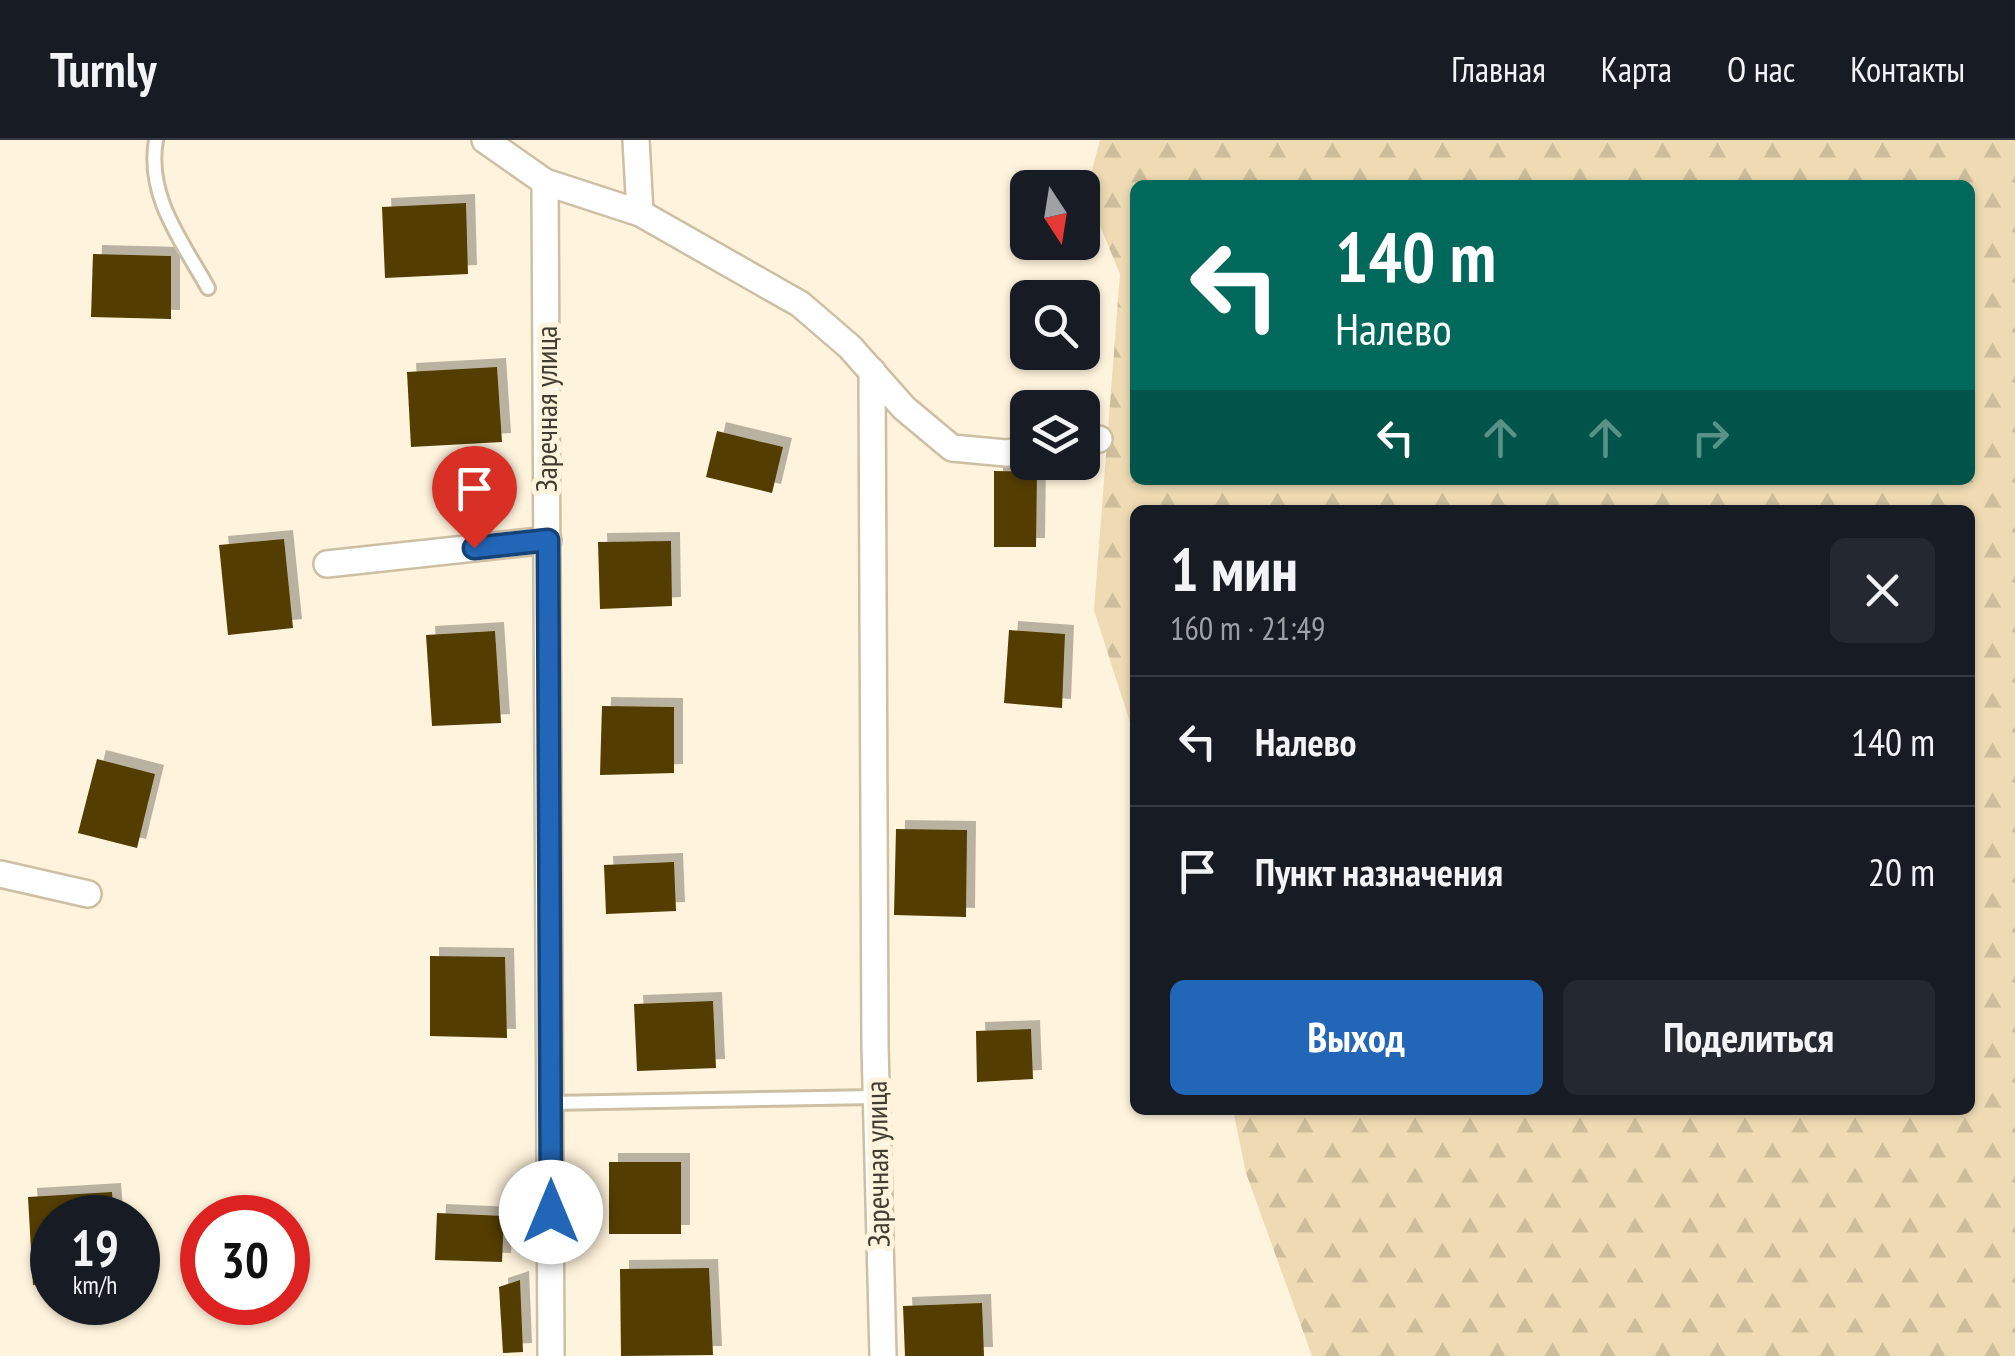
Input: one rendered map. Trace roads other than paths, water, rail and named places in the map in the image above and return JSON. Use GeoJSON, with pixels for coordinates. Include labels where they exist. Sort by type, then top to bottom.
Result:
{"type":"FeatureCollection","features":[{"type":"Feature","properties":{"kind":"street"},"geometry":{"type":"LineString","coordinates":[[485,140],[545,182],[640,213],[800,304],[904,408],[952,448],[1010,452]]}},
{"type":"Feature","properties":{"kind":"street"},"geometry":{"type":"LineString","coordinates":[[636,140],[640,213]]}},
{"type":"Feature","properties":{"kind":"street","name":"Заречная улица"},"geometry":{"type":"LineString","coordinates":[[545,182],[551,1356]]}},
{"type":"Feature","properties":{"kind":"street","name":"Заречная улица"},"geometry":{"type":"LineString","coordinates":[[872,372],[876,1097],[884,1356]]}},
{"type":"Feature","properties":{"kind":"street"},"geometry":{"type":"LineString","coordinates":[[327,564],[548,540]]}},
{"type":"Feature","properties":{"kind":"street"},"geometry":{"type":"LineString","coordinates":[[0,874],[88,894]]}},
{"type":"Feature","properties":{"kind":"lane"},"geometry":{"type":"LineString","coordinates":[[156,140],[153,155],[158,199],[208,288]]}},
{"type":"Feature","properties":{"kind":"lane"},"geometry":{"type":"LineString","coordinates":[[550,1103],[876,1097]]}}]}
